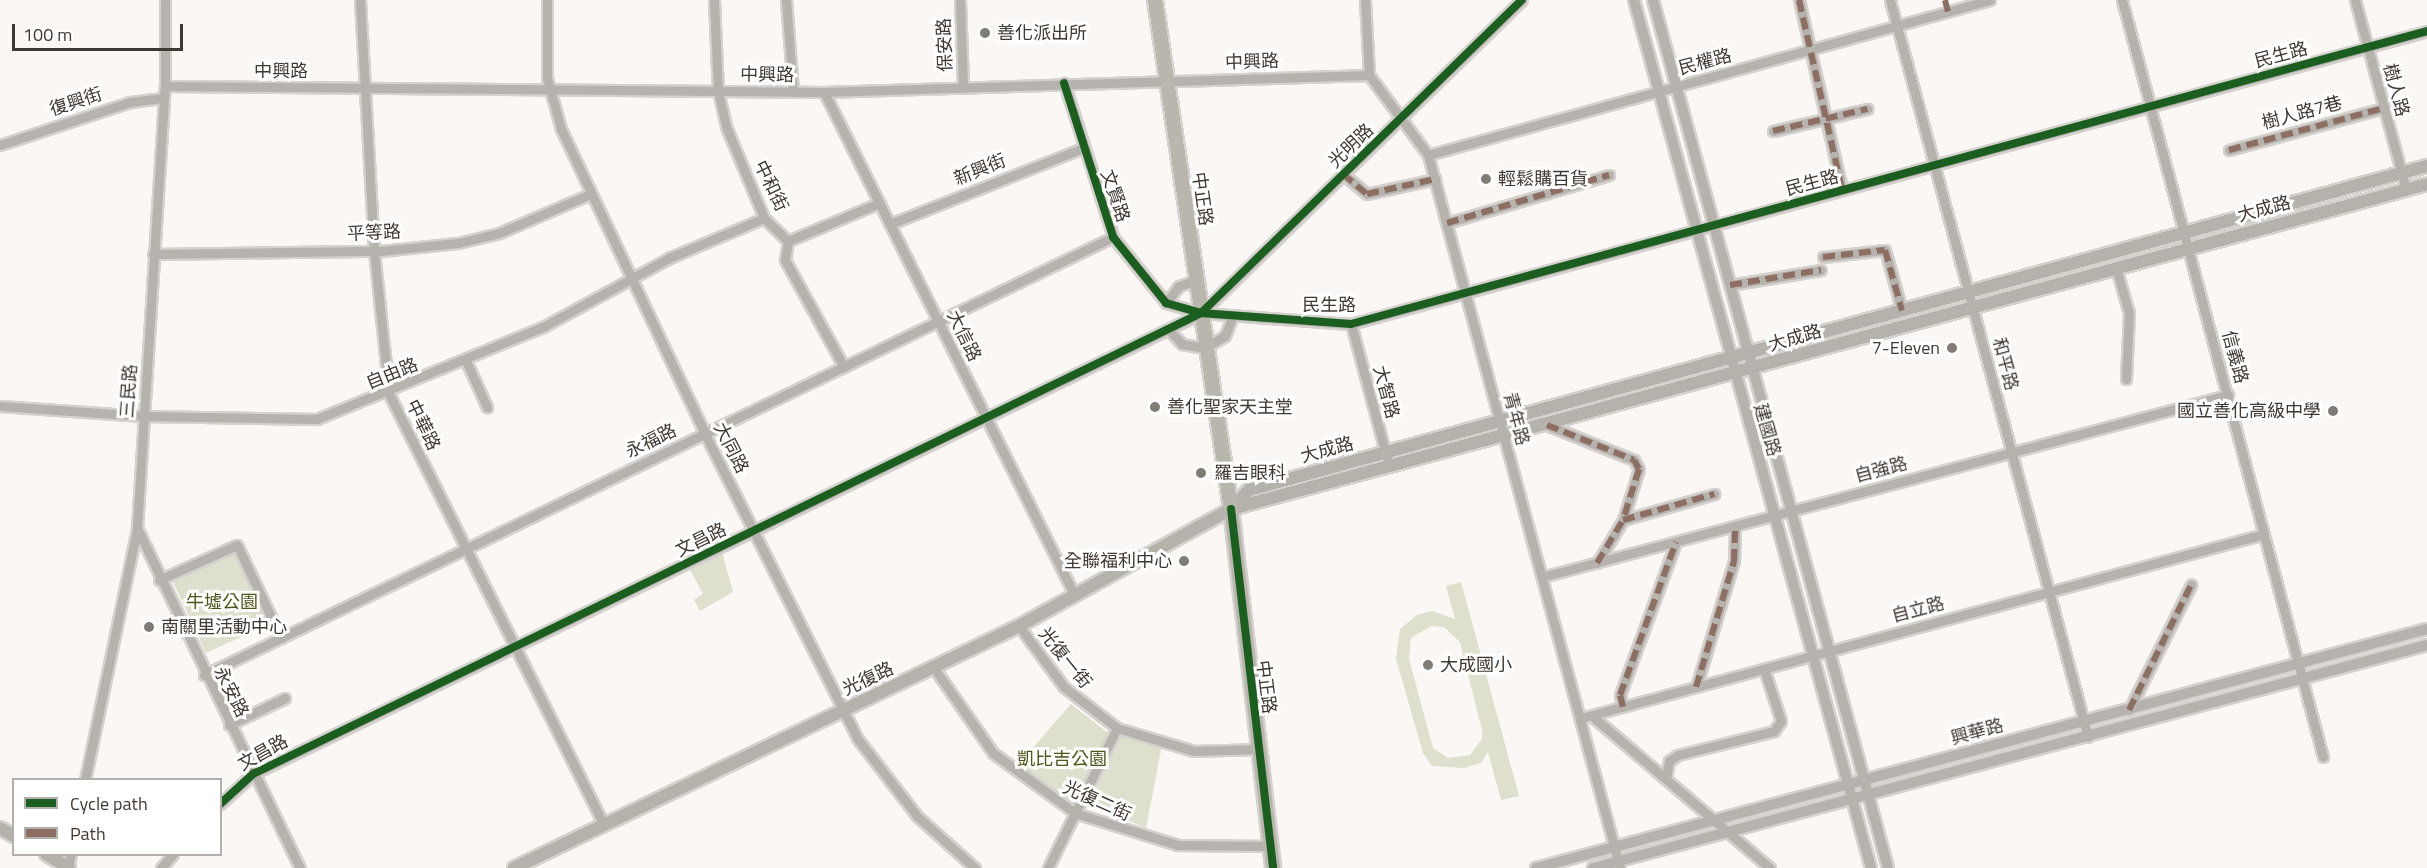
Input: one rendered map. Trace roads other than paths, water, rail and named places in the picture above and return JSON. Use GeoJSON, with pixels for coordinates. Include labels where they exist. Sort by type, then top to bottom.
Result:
{"type":"FeatureCollection","features":[{"type":"Feature","properties":{"kind":"main road","name":"中正路"},"geometry":{"type":"LineString","coordinates":[[1155,0],[1230,509],[1273,868]]}},
{"type":"Feature","properties":{"kind":"main road","name":"大成路"},"geometry":{"type":"LineString","coordinates":[[1230,509],[1249,490],[2427,166]]}},
{"type":"Feature","properties":{"kind":"main road","name":"大成路"},"geometry":{"type":"LineString","coordinates":[[1230,509],[1390,468],[2427,184]]}},
{"type":"Feature","properties":{"kind":"main road","name":"光復路"},"geometry":{"type":"LineString","coordinates":[[514,868],[1019,626],[1230,509]]}},
{"type":"Feature","properties":{"kind":"main road"},"geometry":{"type":"LineString","coordinates":[[48,856],[69,868]]}},
{"type":"Feature","properties":{"kind":"street","name":"三民路"},"geometry":{"type":"LineString","coordinates":[[85,778],[137,528],[165,86],[165,0]]}},
{"type":"Feature","properties":{"kind":"street","name":"中華路"},"geometry":{"type":"LineString","coordinates":[[360,0],[374,251],[389,394],[604,825]]}},
{"type":"Feature","properties":{"kind":"street","name":"大同路"},"geometry":{"type":"LineString","coordinates":[[547,0],[549,89],[588,195],[705,434],[755,530],[842,710],[910,808],[975,868]]}},
{"type":"Feature","properties":{"kind":"street","name":"中和街"},"geometry":{"type":"LineString","coordinates":[[714,0],[718,91],[727,129],[764,218],[788,241]]}},
{"type":"Feature","properties":{"kind":"street"},"geometry":{"type":"LineString","coordinates":[[786,0],[793,92]]}},
{"type":"Feature","properties":{"kind":"street","name":"保安路"},"geometry":{"type":"LineString","coordinates":[[960,0],[963,88]]}},
{"type":"Feature","properties":{"kind":"street"},"geometry":{"type":"LineString","coordinates":[[1365,0],[1369,75]]}},
{"type":"Feature","properties":{"kind":"street","name":"光明路"},"geometry":{"type":"LineString","coordinates":[[1201,313],[1522,0]]}},
{"type":"Feature","properties":{"kind":"street","name":"建國路"},"geometry":{"type":"LineString","coordinates":[[1635,0],[1734,374],[1871,868]]}},
{"type":"Feature","properties":{"kind":"street","name":"建國路"},"geometry":{"type":"LineString","coordinates":[[1653,0],[1790,511],[1870,794],[1888,868]]}},
{"type":"Feature","properties":{"kind":"street"},"geometry":{"type":"LineString","coordinates":[[1800,0],[1808,50],[1842,190]]}},
{"type":"Feature","properties":{"kind":"street","name":"和平路"},"geometry":{"type":"LineString","coordinates":[[1890,0],[2088,736]]}},
{"type":"Feature","properties":{"kind":"street"},"geometry":{"type":"LineString","coordinates":[[1945,0],[1948,12]]}},
{"type":"Feature","properties":{"kind":"street","name":"民權路"},"geometry":{"type":"LineString","coordinates":[[1428,155],[1990,0]]}},
{"type":"Feature","properties":{"kind":"street","name":"信義路"},"geometry":{"type":"LineString","coordinates":[[2122,0],[2323,758]]}},
{"type":"Feature","properties":{"kind":"street","name":"樹人路"},"geometry":{"type":"LineString","coordinates":[[2355,0],[2406,189]]}},
{"type":"Feature","properties":{"kind":"street","name":"民生路"},"geometry":{"type":"LineString","coordinates":[[1201,313],[1351,324],[2427,31]]}},
{"type":"Feature","properties":{"kind":"street","name":"中興路"},"geometry":{"type":"LineString","coordinates":[[165,86],[824,92],[1369,75]]}},
{"type":"Feature","properties":{"kind":"street","name":"青年路"},"geometry":{"type":"LineString","coordinates":[[1369,75],[1428,155],[1619,864]]}},
{"type":"Feature","properties":{"kind":"street","name":"文賢路"},"geometry":{"type":"LineString","coordinates":[[1064,83],[1113,237],[1166,303]]}},
{"type":"Feature","properties":{"kind":"street","name":"大信路"},"geometry":{"type":"LineString","coordinates":[[824,92],[1074,594]]}},
{"type":"Feature","properties":{"kind":"street","name":"復興街"},"geometry":{"type":"LineString","coordinates":[[0,145],[130,102],[164,98]]}},
{"type":"Feature","properties":{"kind":"street","name":"樹人路7巷"},"geometry":{"type":"LineString","coordinates":[[2229,150],[2384,108]]}},
{"type":"Feature","properties":{"kind":"street"},"geometry":{"type":"LineString","coordinates":[[1773,131],[1867,109]]}},
{"type":"Feature","properties":{"kind":"street","name":"新興街"},"geometry":{"type":"LineString","coordinates":[[890,224],[1083,148]]}},
{"type":"Feature","properties":{"kind":"street"},"geometry":{"type":"LineString","coordinates":[[1343,174],[1367,194],[1435,179]]}},
{"type":"Feature","properties":{"kind":"street"},"geometry":{"type":"LineString","coordinates":[[1447,223],[1609,175]]}},
{"type":"Feature","properties":{"kind":"street","name":"平等路"},"geometry":{"type":"LineString","coordinates":[[153,254],[374,251],[492,235],[588,195]]}},
{"type":"Feature","properties":{"kind":"street"},"geometry":{"type":"LineString","coordinates":[[844,367],[785,260],[788,241],[879,202]]}},
{"type":"Feature","properties":{"kind":"street","name":"自由路"},"geometry":{"type":"LineString","coordinates":[[0,406],[143,416],[317,419],[389,394],[466,361],[632,281],[669,258],[764,218]]}},
{"type":"Feature","properties":{"kind":"street","name":"永福路"},"geometry":{"type":"LineString","coordinates":[[204,675],[1113,237]]}},
{"type":"Feature","properties":{"kind":"street"},"geometry":{"type":"LineString","coordinates":[[1823,257],[1885,250],[1902,311]]}},
{"type":"Feature","properties":{"kind":"street"},"geometry":{"type":"LineString","coordinates":[[2116,268],[2129,313],[2126,379]]}},
{"type":"Feature","properties":{"kind":"street"},"geometry":{"type":"LineString","coordinates":[[1730,285],[1821,270]]}},
{"type":"Feature","properties":{"kind":"street"},"geometry":{"type":"LineString","coordinates":[[1196,280],[1179,286],[1166,303],[1201,313]]}},
{"type":"Feature","properties":{"kind":"street","name":"文昌路"},"geometry":{"type":"LineString","coordinates":[[222,802],[254,774],[1201,313]]}},
{"type":"Feature","properties":{"kind":"street"},"geometry":{"type":"LineString","coordinates":[[1168,329],[1186,346],[1206,347],[1225,336],[1233,315]]}},
{"type":"Feature","properties":{"kind":"street","name":"大智路"},"geometry":{"type":"LineString","coordinates":[[1351,324],[1390,468]]}},
{"type":"Feature","properties":{"kind":"street"},"geometry":{"type":"LineString","coordinates":[[466,361],[487,407]]}},
{"type":"Feature","properties":{"kind":"street","name":"自強路"},"geometry":{"type":"LineString","coordinates":[[1542,577],[2228,395]]}},
{"type":"Feature","properties":{"kind":"street"},"geometry":{"type":"LineString","coordinates":[[1547,425],[1634,460],[1639,469],[1623,520],[1597,563]]}},
{"type":"Feature","properties":{"kind":"street"},"geometry":{"type":"LineString","coordinates":[[1623,520],[1714,494]]}},
{"type":"Feature","properties":{"kind":"street"},"geometry":{"type":"LineString","coordinates":[[1696,687],[1734,561],[1735,526]]}},
{"type":"Feature","properties":{"kind":"street","name":"永安路"},"geometry":{"type":"LineString","coordinates":[[137,528],[204,675],[300,868]]}},
{"type":"Feature","properties":{"kind":"street","name":"自立路"},"geometry":{"type":"LineString","coordinates":[[1581,718],[2264,534]]}},
{"type":"Feature","properties":{"kind":"street"},"geometry":{"type":"LineString","coordinates":[[1623,707],[1620,695],[1676,542]]}},
{"type":"Feature","properties":{"kind":"street"},"geometry":{"type":"LineString","coordinates":[[159,580],[237,545],[281,638]]}},
{"type":"Feature","properties":{"kind":"street"},"geometry":{"type":"LineString","coordinates":[[2129,710],[2191,585]]}},
{"type":"Feature","properties":{"kind":"street","name":"光復一街"},"geometry":{"type":"LineString","coordinates":[[1019,626],[1064,687],[1117,728],[1194,751],[1259,749]]}},
{"type":"Feature","properties":{"kind":"street","name":"興華路"},"geometry":{"type":"LineString","coordinates":[[1536,868],[2427,629]]}},
{"type":"Feature","properties":{"kind":"street","name":"興華路"},"geometry":{"type":"LineString","coordinates":[[1593,868],[1619,864],[1725,832],[2424,648]]}},
{"type":"Feature","properties":{"kind":"street","name":"光復二街"},"geometry":{"type":"LineString","coordinates":[[934,668],[993,753],[1044,795],[1076,813],[1178,845],[1270,846]]}},
{"type":"Feature","properties":{"kind":"street"},"geometry":{"type":"LineString","coordinates":[[1666,778],[1669,761],[1678,755],[1774,731],[1781,721],[1764,669]]}},
{"type":"Feature","properties":{"kind":"street"},"geometry":{"type":"LineString","coordinates":[[230,725],[285,698]]}},
{"type":"Feature","properties":{"kind":"street"},"geometry":{"type":"LineString","coordinates":[[1592,716],[1666,778],[1713,822],[1770,868]]}},
{"type":"Feature","properties":{"kind":"street"},"geometry":{"type":"LineString","coordinates":[[1048,868],[1117,728]]}},
{"type":"Feature","properties":{"kind":"street"},"geometry":{"type":"LineString","coordinates":[[160,868],[172,856]]}},
{"type":"Feature","properties":{"kind":"place","name":"善化派出所"},"geometry":{"type":"Point","coordinates":[985,33]}},
{"type":"Feature","properties":{"kind":"place","name":"輕鬆購百貨"},"geometry":{"type":"Point","coordinates":[1486,179]}},
{"type":"Feature","properties":{"kind":"place","name":"7-Eleven"},"geometry":{"type":"Point","coordinates":[1952,348]}},
{"type":"Feature","properties":{"kind":"place","name":"善化聖家天主堂"},"geometry":{"type":"Point","coordinates":[1155,407]}},
{"type":"Feature","properties":{"kind":"place","name":"國立善化高級中學"},"geometry":{"type":"Point","coordinates":[2333,411]}},
{"type":"Feature","properties":{"kind":"place","name":"羅吉眼科"},"geometry":{"type":"Point","coordinates":[1201,473]}},
{"type":"Feature","properties":{"kind":"place","name":"全聯福利中心"},"geometry":{"type":"Point","coordinates":[1184,561]}},
{"type":"Feature","properties":{"kind":"place","name":"南關里活動中心"},"geometry":{"type":"Point","coordinates":[149,627]}},
{"type":"Feature","properties":{"kind":"place","name":"大成國小"},"geometry":{"type":"Point","coordinates":[1428,665]}},
{"type":"Feature","properties":{"kind":"park label","name":"牛墟公園"},"geometry":{"type":"Point","coordinates":[222,602]}},
{"type":"Feature","properties":{"kind":"park label","name":"凱比吉公園"},"geometry":{"type":"Point","coordinates":[1062,759]}}]}
